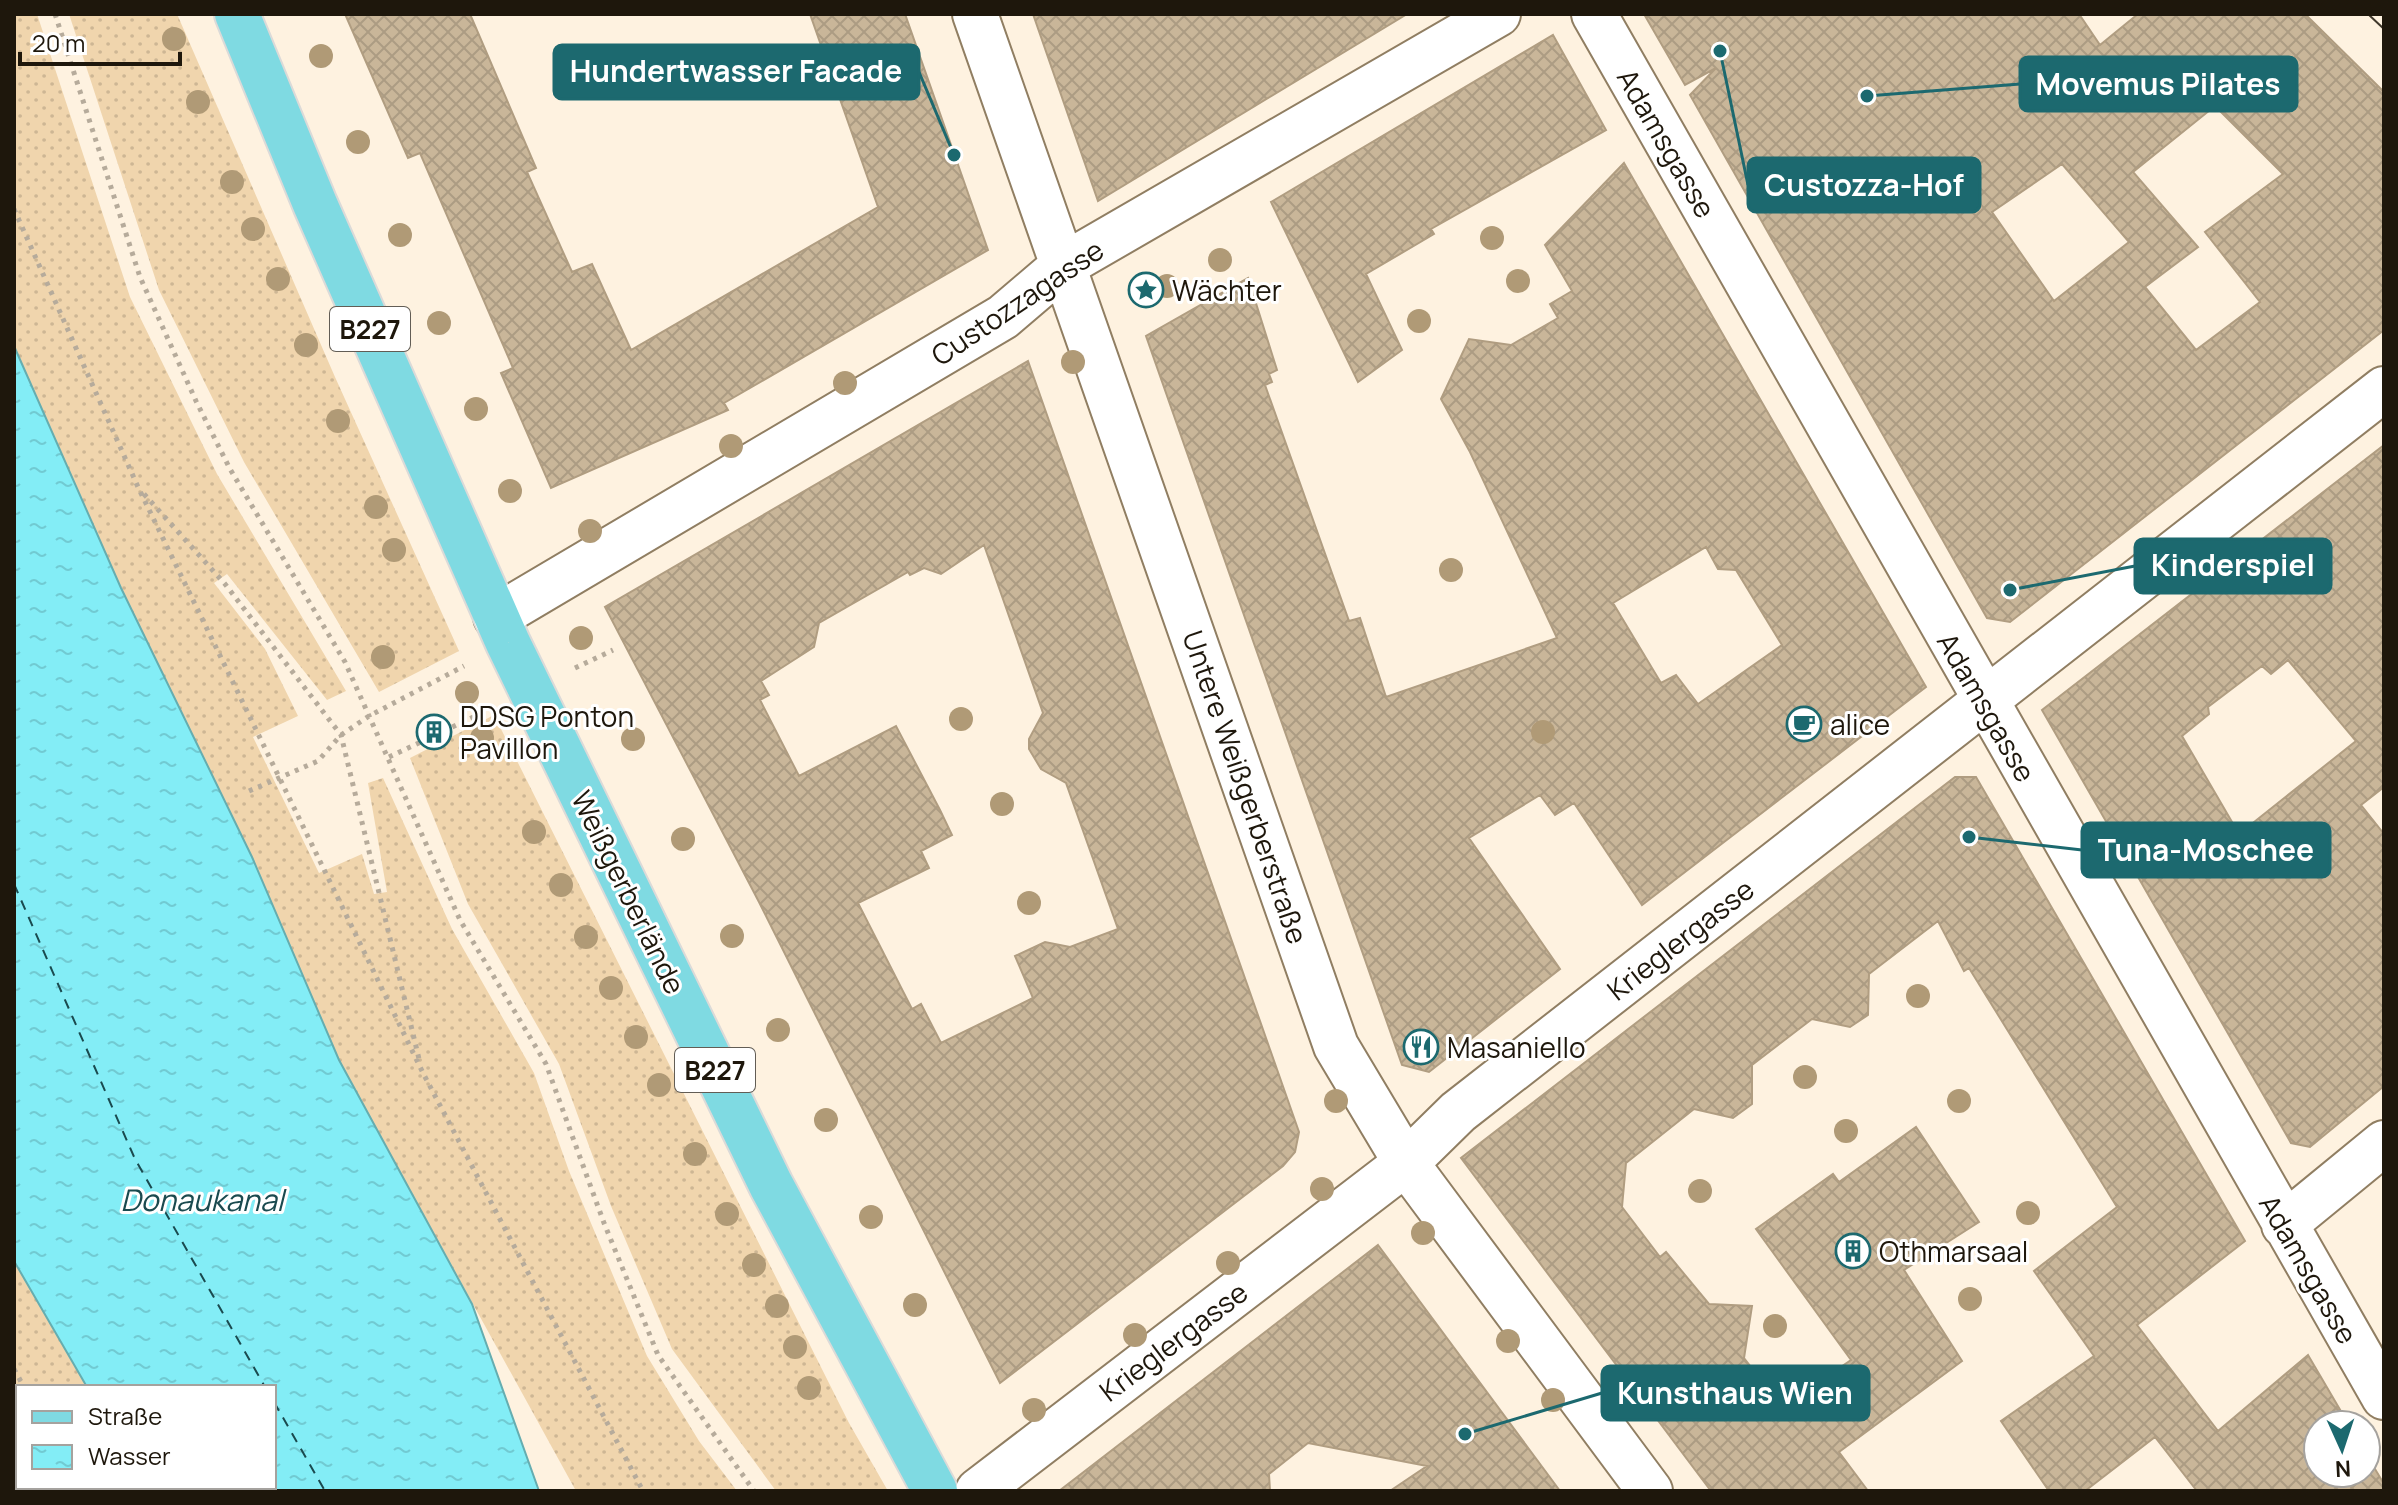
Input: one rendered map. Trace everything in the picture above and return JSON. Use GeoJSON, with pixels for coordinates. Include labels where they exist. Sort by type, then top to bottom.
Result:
{"type":"FeatureCollection","features":[{"type":"Feature","properties":{"kind":"main road","name":"Weißgerberlände"},"geometry":{"type":"LineString","coordinates":[[237,14],[315,204],[502,630],[771,1185],[935,1491]]}},
{"type":"Feature","properties":{"kind":"street","name":"Untere Weißgerberstraße"},"geometry":{"type":"LineString","coordinates":[[975,14],[1336,1046],[1406,1163],[1650,1491]]}},
{"type":"Feature","properties":{"kind":"street","name":"Custozzagasse"},"geometry":{"type":"LineString","coordinates":[[502,630],[1003,317],[1064,265],[1498,14]]}},
{"type":"Feature","properties":{"kind":"street","name":"Adamsgasse"},"geometry":{"type":"LineString","coordinates":[[1594,14],[2384,1397]]}},
{"type":"Feature","properties":{"kind":"street","name":"Krieglergasse"},"geometry":{"type":"LineString","coordinates":[[978,1491],[1406,1163],[1458,1112],[2384,389]]}},
{"type":"Feature","properties":{"kind":"street"},"geometry":{"type":"LineString","coordinates":[[2284,1225],[2384,1143]]}},
{"type":"Feature","properties":{"kind":"path"},"geometry":{"type":"LineString","coordinates":[[55,14],[140,277],[230,469],[345,662],[460,920],[546,1064],[604,1223],[658,1355],[754,1491]]}},
{"type":"Feature","properties":{"kind":"path"},"geometry":{"type":"LineString","coordinates":[[14,209],[138,487],[423,1073],[643,1491]]}},
{"type":"Feature","properties":{"kind":"path"},"geometry":{"type":"LineString","coordinates":[[138,487],[225,584],[341,735],[423,1073]]}},
{"type":"Feature","properties":{"kind":"path"},"geometry":{"type":"LineString","coordinates":[[249,791],[318,761],[341,735],[502,630]]}},
{"type":"Feature","properties":{"kind":"path"},"geometry":{"type":"LineString","coordinates":[[389,757],[492,709]]}},
{"type":"Feature","properties":{"kind":"shaded area"},"geometry":{"type":"Polygon","coordinates":[[[14,14],[37,14],[130,297],[217,474],[346,691],[327,700],[227,574],[214,583],[265,649],[298,716],[253,737],[319,873],[362,854],[374,894],[387,892],[368,783],[383,778],[452,929],[534,1073],[569,1171],[647,1356],[699,1441],[737,1491],[576,1491],[339,1061],[252,857],[121,588],[14,346],[14,14]]]}},
{"type":"Feature","properties":{"kind":"shaded area"},"geometry":{"type":"Polygon","coordinates":[[[69,14],[177,14],[335,377],[459,651],[379,692],[244,462],[159,290],[69,14]]]}},
{"type":"Feature","properties":{"kind":"shaded area"},"geometry":{"type":"Polygon","coordinates":[[[494,715],[849,1423],[888,1491],[776,1491],[672,1349],[611,1206],[559,1064],[468,904],[410,758],[494,715]]]}},
{"type":"Feature","properties":{"kind":"shaded area"},"geometry":{"type":"Polygon","coordinates":[[[14,1261],[86,1385],[16,1385],[16,1489],[147,1491],[14,1491],[14,1261]]]}},
{"type":"Feature","properties":{"kind":"water","name":"Donaukanal"},"geometry":{"type":"Polygon","coordinates":[[[14,346],[121,588],[252,857],[339,1060],[472,1304],[539,1491],[147,1491],[276,1489],[276,1385],[86,1385],[14,1261],[14,346]]]}},
{"type":"Feature","properties":{"kind":"building"},"geometry":{"type":"Polygon","coordinates":[[[345,14],[470,14],[536,168],[527,172],[572,272],[592,264],[631,350],[878,207],[810,14],[905,14],[988,250],[724,403],[728,410],[551,488],[501,373],[513,368],[420,153],[408,158],[345,14]]]}},
{"type":"Feature","properties":{"kind":"building"},"geometry":{"type":"Polygon","coordinates":[[[1033,14],[1407,14],[1098,201],[1033,14]]]}},
{"type":"Feature","properties":{"kind":"building"},"geometry":{"type":"Polygon","coordinates":[[[1644,14],[2079,14],[2100,45],[2138,14],[2305,14],[2384,92],[2384,330],[2010,622],[1987,618],[1690,95],[1716,68],[1685,85],[1644,14]],[[2215,106],[2133,172],[2198,247],[2145,287],[2196,350],[2260,302],[2205,232],[2283,174],[2215,106]],[[2062,164],[1992,212],[2054,301],[2129,242],[2062,164]]]}},
{"type":"Feature","properties":{"kind":"building"},"geometry":{"type":"Polygon","coordinates":[[[1553,35],[1606,130],[1431,229],[1434,234],[1366,274],[1402,350],[1358,382],[1271,202],[1553,35]]]}},
{"type":"Feature","properties":{"kind":"building"},"geometry":{"type":"Polygon","coordinates":[[[1624,163],[1926,687],[1642,905],[1574,803],[1555,815],[1540,795],[1469,838],[1560,969],[1429,1072],[1402,1065],[1146,336],[1248,278],[1277,370],[1269,374],[1272,382],[1265,385],[1349,621],[1360,618],[1386,697],[1557,638],[1470,452],[1441,399],[1469,339],[1511,345],[1558,318],[1550,304],[1572,291],[1545,245],[1624,163]],[[1706,547],[1613,603],[1661,683],[1676,675],[1698,704],[1782,645],[1736,570],[1718,569],[1706,547]]]}},
{"type":"Feature","properties":{"kind":"building"},"geometry":{"type":"Polygon","coordinates":[[[1028,361],[1299,1132],[1295,1152],[1283,1166],[1000,1383],[759,902],[605,607],[1028,361]],[[984,545],[941,574],[924,568],[910,575],[908,572],[819,623],[814,647],[761,681],[769,695],[760,700],[799,776],[896,726],[940,810],[952,835],[921,851],[929,868],[858,903],[912,1009],[921,1004],[941,1043],[1033,998],[1015,956],[1045,942],[1070,947],[1118,929],[1066,783],[1041,769],[1029,749],[1029,739],[1043,713],[984,545]]]}},
{"type":"Feature","properties":{"kind":"building"},"geometry":{"type":"Polygon","coordinates":[[[2384,445],[2384,787],[2361,805],[2384,834],[2384,1086],[2310,1147],[2291,1143],[2042,710],[2384,445]],[[2288,660],[2271,674],[2262,666],[2208,707],[2209,714],[2182,736],[2239,834],[2356,741],[2288,660]]]}},
{"type":"Feature","properties":{"kind":"building"},"geometry":{"type":"Polygon","coordinates":[[[1955,777],[1976,777],[2245,1241],[2137,1325],[2218,1431],[2308,1355],[2340,1409],[2302,1409],[2302,1489],[2382,1489],[2382,1481],[2384,1491],[2197,1491],[2155,1437],[2085,1491],[2049,1491],[2001,1421],[2094,1356],[2034,1271],[2117,1207],[1969,968],[1964,971],[1938,921],[1869,974],[1868,1015],[1850,1027],[1812,1019],[1752,1065],[1752,1104],[1733,1118],[1694,1109],[1626,1163],[1622,1207],[1660,1257],[1666,1252],[1709,1304],[1752,1306],[1744,1358],[1782,1407],[1851,1360],[1756,1229],[1833,1174],[1839,1182],[1916,1127],[1979,1222],[1904,1270],[1962,1361],[1839,1452],[1868,1491],[1711,1491],[1461,1158],[1955,777]]]}},
{"type":"Feature","properties":{"kind":"building"},"geometry":{"type":"Polygon","coordinates":[[[1378,1245],[1560,1491],[1390,1491],[1427,1466],[1308,1443],[1269,1474],[1270,1491],[1059,1491],[1378,1245]]]}},
{"type":"Feature","properties":{"kind":"ferry route"},"geometry":{"type":"LineString","coordinates":[[14,884],[135,1159],[264,1385]]}},
{"type":"Feature","properties":{"kind":"ferry route"},"geometry":{"type":"LineString","coordinates":[[276,1405],[325,1491]]}},
{"type":"Feature","properties":{"kind":"tram line"},"geometry":{"type":"LineString","coordinates":[[2368,14],[2384,29]]}},
{"type":"Feature","properties":{"kind":"place","name":"Custozza-Hof"},"geometry":{"type":"Point","coordinates":[1720,51]}},
{"type":"Feature","properties":{"kind":"place","name":"Movemus Pilates"},"geometry":{"type":"Point","coordinates":[1867,96]}},
{"type":"Feature","properties":{"kind":"place","name":"Hundertwasser Facade"},"geometry":{"type":"Point","coordinates":[954,155]}},
{"type":"Feature","properties":{"kind":"place","name":"Wächter"},"geometry":{"type":"Point","coordinates":[1146,290]}},
{"type":"Feature","properties":{"kind":"place","name":"Kinderspiel"},"geometry":{"type":"Point","coordinates":[2010,590]}},
{"type":"Feature","properties":{"kind":"place","name":"alice"},"geometry":{"type":"Point","coordinates":[1804,724]}},
{"type":"Feature","properties":{"kind":"place","name":"DDSG Ponton Pavillon"},"geometry":{"type":"Point","coordinates":[434,732]}},
{"type":"Feature","properties":{"kind":"place","name":"Tuna-Moschee"},"geometry":{"type":"Point","coordinates":[1969,837]}},
{"type":"Feature","properties":{"kind":"place","name":"Masaniello"},"geometry":{"type":"Point","coordinates":[1421,1047]}},
{"type":"Feature","properties":{"kind":"place","name":"Othmarsaal"},"geometry":{"type":"Point","coordinates":[1853,1251]}},
{"type":"Feature","properties":{"kind":"place","name":"Kunsthaus Wien"},"geometry":{"type":"Point","coordinates":[1465,1434]}}]}
